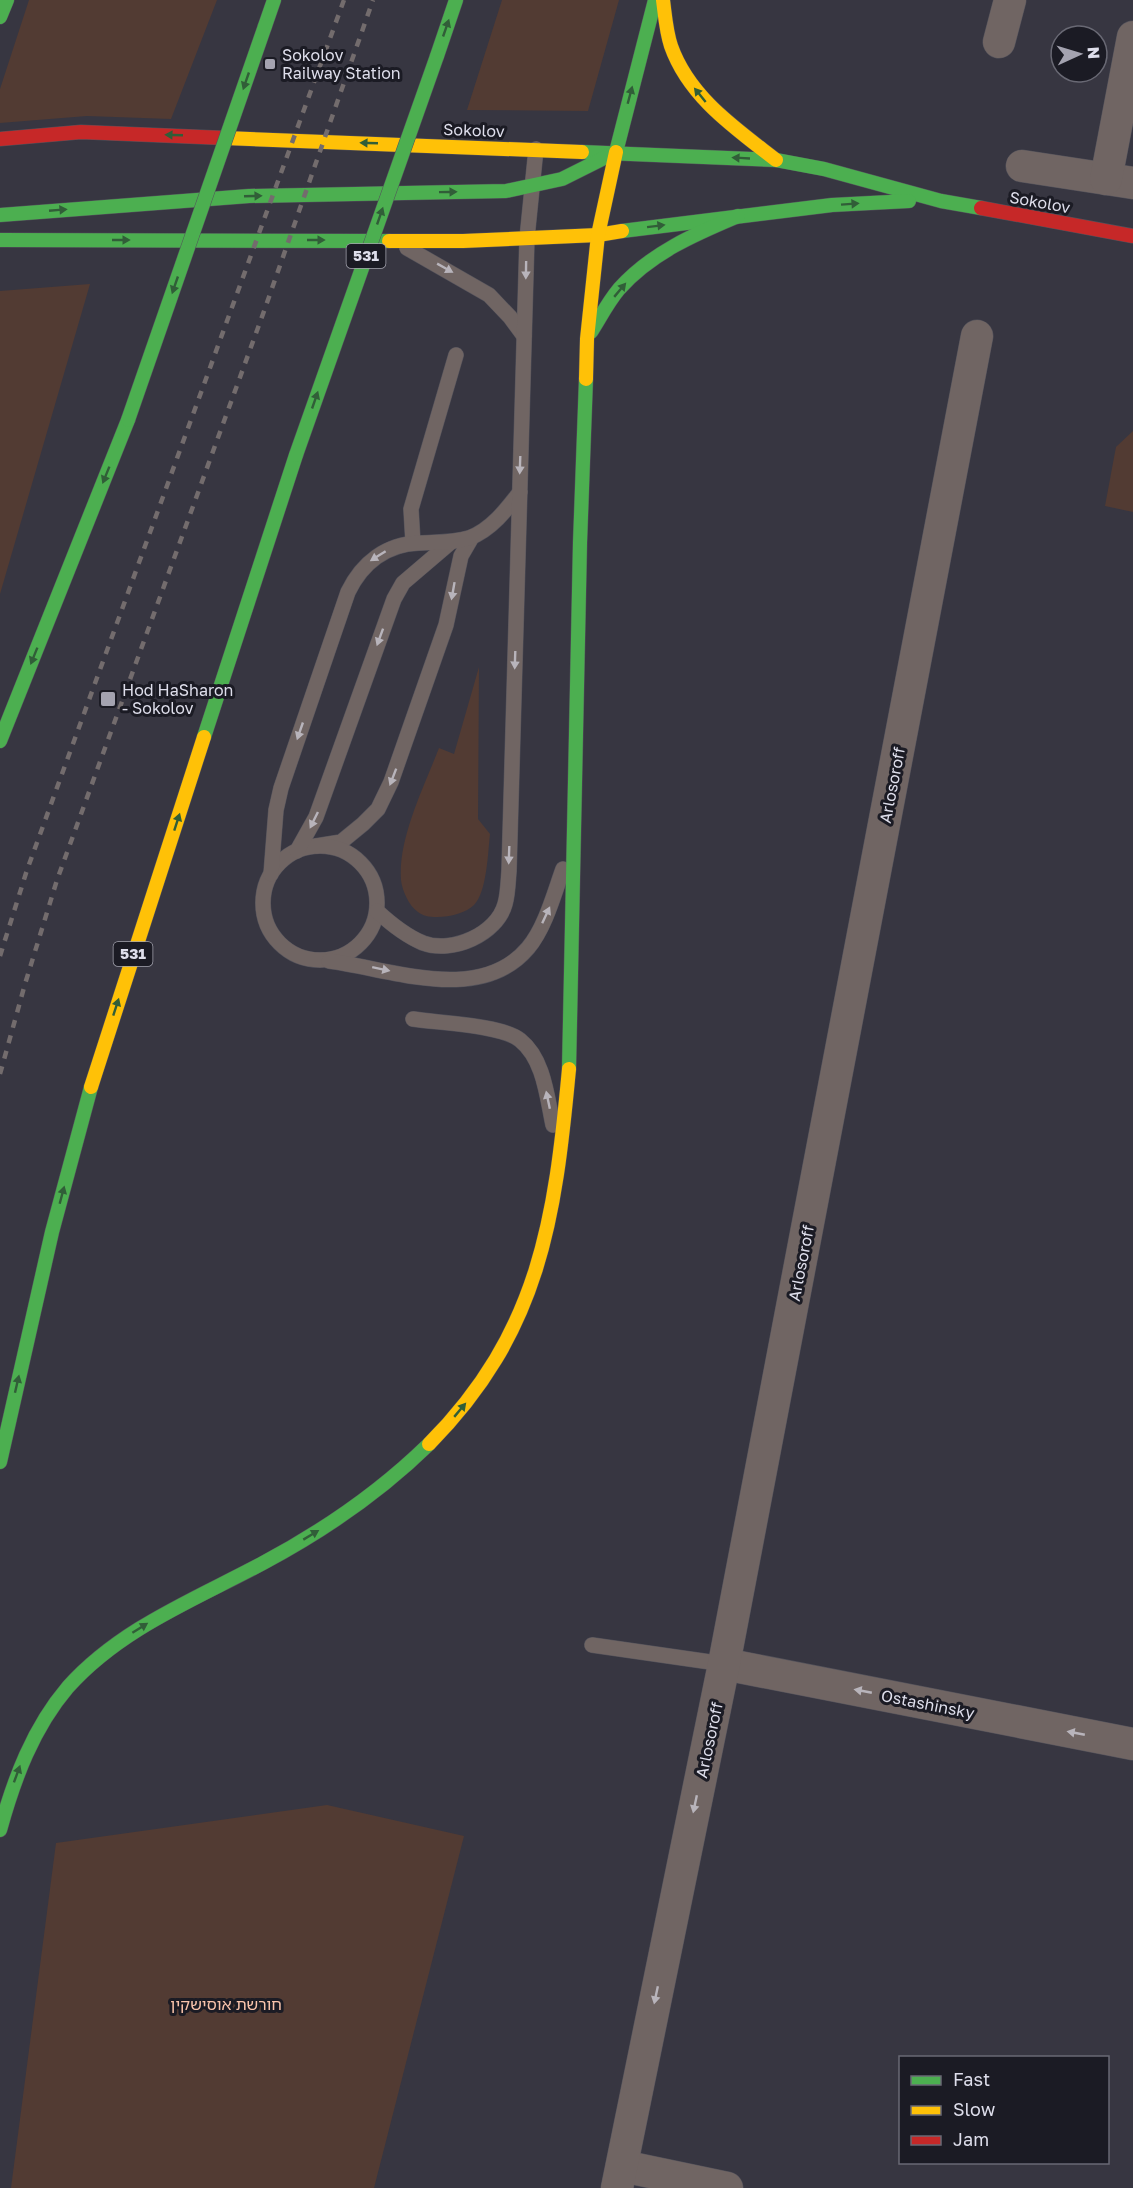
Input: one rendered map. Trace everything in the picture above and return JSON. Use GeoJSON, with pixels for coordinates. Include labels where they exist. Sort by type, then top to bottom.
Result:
{"type":"FeatureCollection","features":[{"type":"Feature","properties":{"kind":"main road"},"geometry":{"type":"LineString","coordinates":[[0,17],[7,0]]}},
{"type":"Feature","properties":{"kind":"main road"},"geometry":{"type":"LineString","coordinates":[[0,741],[128,420],[274,0]]}},
{"type":"Feature","properties":{"kind":"main road","name":"531"},"geometry":{"type":"LineString","coordinates":[[0,1462],[52,1232],[94,1074],[296,455],[456,0]]}},
{"type":"Feature","properties":{"kind":"main road"},"geometry":{"type":"LineString","coordinates":[[0,1830],[8,1798],[22,1760],[37,1732],[63,1693],[92,1662],[139,1628],[280,1554],[346,1514],[397,1475],[444,1430],[480,1386],[514,1329],[537,1272],[553,1209],[569,1067],[580,543],[587,339],[598,235],[616,152],[655,0]]}},
{"type":"Feature","properties":{"kind":"main road"},"geometry":{"type":"LineString","coordinates":[[663,0],[671,47],[683,72],[698,94],[710,107],[776,160]]}},
{"type":"Feature","properties":{"kind":"main road","name":"Sokolov"},"geometry":{"type":"LineString","coordinates":[[0,139],[81,132],[776,160],[824,168],[941,201],[1133,236]]}},
{"type":"Feature","properties":{"kind":"main road"},"geometry":{"type":"LineString","coordinates":[[0,215],[249,196],[506,191],[562,179],[616,152]]}},
{"type":"Feature","properties":{"kind":"main road","name":"Sokolov"},"geometry":{"type":"LineString","coordinates":[[0,240],[526,238],[598,235],[832,205],[941,201]]}},
{"type":"Feature","properties":{"kind":"main road"},"geometry":{"type":"LineString","coordinates":[[587,339],[618,290],[639,270],[687,238],[738,216]]}},
{"type":"Feature","properties":{"kind":"street"},"geometry":{"type":"LineString","coordinates":[[999,42],[1010,0]]}},
{"type":"Feature","properties":{"kind":"street"},"geometry":{"type":"LineString","coordinates":[[1022,166],[1120,181],[1133,37]]}},
{"type":"Feature","properties":{"kind":"street","name":"Arlosoroff"},"geometry":{"type":"LineString","coordinates":[[619,2177],[724,1664],[977,336]]}},
{"type":"Feature","properties":{"kind":"street","name":"Ostashinsky"},"geometry":{"type":"LineString","coordinates":[[724,1664],[1133,1744]]}},
{"type":"Feature","properties":{"kind":"street"},"geometry":{"type":"LineString","coordinates":[[619,2177],[727,2188]]}},
{"type":"Feature","properties":{"kind":"lane"},"geometry":{"type":"LineString","coordinates":[[377,911],[406,934],[426,944],[448,946],[483,933],[495,922],[505,905],[509,871],[526,238],[536,149]]}},
{"type":"Feature","properties":{"kind":"lane"},"geometry":{"type":"LineString","coordinates":[[394,240],[489,295],[524,336]]}},
{"type":"Feature","properties":{"kind":"lane"},"geometry":{"type":"LineString","coordinates":[[413,543],[411,509],[456,355]]}},
{"type":"Feature","properties":{"kind":"lane"},"geometry":{"type":"LineString","coordinates":[[316,846],[337,848],[356,859],[370,876],[377,899],[377,911],[370,931],[355,949],[336,958],[323,960],[297,956],[282,946],[270,930],[264,915],[264,892],[271,874],[276,810],[281,788],[348,592],[356,576],[371,559],[387,550],[413,543],[451,542],[472,537],[503,514],[520,492]]}},
{"type":"Feature","properties":{"kind":"lane"},"geometry":{"type":"LineString","coordinates":[[271,874],[282,861],[297,851],[341,842],[378,809],[387,791],[446,625],[461,556],[472,537]]}},
{"type":"Feature","properties":{"kind":"lane"},"geometry":{"type":"LineString","coordinates":[[297,851],[316,817],[394,599],[403,583],[451,542]]}},
{"type":"Feature","properties":{"kind":"lane"},"geometry":{"type":"LineString","coordinates":[[323,960],[434,978],[467,980],[493,974],[529,948],[546,915],[574,840]]}},
{"type":"Feature","properties":{"kind":"lane"},"geometry":{"type":"LineString","coordinates":[[413,1019],[503,1031],[521,1040],[533,1056],[543,1079],[560,1157]]}},
{"type":"Feature","properties":{"kind":"lane"},"geometry":{"type":"LineString","coordinates":[[592,1645],[724,1664]]}},
{"type":"Feature","properties":{"kind":"green space"},"geometry":{"type":"Polygon","coordinates":[[[29,0],[217,0],[171,119],[87,116],[0,123],[0,89],[29,0]]]}},
{"type":"Feature","properties":{"kind":"green space"},"geometry":{"type":"Polygon","coordinates":[[[502,0],[619,0],[588,111],[467,110],[502,0]]]}},
{"type":"Feature","properties":{"kind":"green space"},"geometry":{"type":"Polygon","coordinates":[[[90,284],[0,594],[0,291],[90,284]]]}},
{"type":"Feature","properties":{"kind":"green space"},"geometry":{"type":"Polygon","coordinates":[[[1133,431],[1133,512],[1105,506],[1116,447],[1133,431]]]}},
{"type":"Feature","properties":{"kind":"green space"},"geometry":{"type":"Polygon","coordinates":[[[479,667],[478,819],[490,834],[484,882],[478,899],[469,909],[455,915],[430,917],[415,909],[404,893],[401,864],[404,847],[413,813],[439,748],[454,754],[479,667]]]}},
{"type":"Feature","properties":{"kind":"green space","name":"חורשת אוסישקין"},"geometry":{"type":"Polygon","coordinates":[[[327,1805],[464,1836],[374,2188],[11,2188],[56,1843],[327,1805]]]}},
{"type":"Feature","properties":{"kind":"railway"},"geometry":{"type":"LineString","coordinates":[[0,956],[27,870],[344,0]]}},
{"type":"Feature","properties":{"kind":"railway"},"geometry":{"type":"LineString","coordinates":[[0,1074],[57,880],[263,314],[373,0]]}},
{"type":"Feature","properties":{"kind":"traffic: fast"},"geometry":{"type":"LineString","coordinates":[[0,17],[7,0]]}},
{"type":"Feature","properties":{"kind":"traffic: fast"},"geometry":{"type":"LineString","coordinates":[[265,26],[274,0]]}},
{"type":"Feature","properties":{"kind":"traffic: fast"},"geometry":{"type":"LineString","coordinates":[[437,56],[456,0]]}},
{"type":"Feature","properties":{"kind":"traffic: fast"},"geometry":{"type":"LineString","coordinates":[[0,215],[249,196],[506,191],[562,179],[616,152],[655,0]]}},
{"type":"Feature","properties":{"kind":"traffic: fast"},"geometry":{"type":"LineString","coordinates":[[128,420],[265,26]]}},
{"type":"Feature","properties":{"kind":"traffic: fast"},"geometry":{"type":"LineString","coordinates":[[296,455],[437,56]]}},
{"type":"Feature","properties":{"kind":"traffic: fast"},"geometry":{"type":"LineString","coordinates":[[582,152],[776,160],[824,169],[941,201],[981,208]]}},
{"type":"Feature","properties":{"kind":"traffic: fast"},"geometry":{"type":"LineString","coordinates":[[622,231],[832,205],[909,201]]}},
{"type":"Feature","properties":{"kind":"traffic: fast"},"geometry":{"type":"LineString","coordinates":[[591,332],[619,289],[645,265],[674,246],[738,216]]}},
{"type":"Feature","properties":{"kind":"traffic: fast"},"geometry":{"type":"LineString","coordinates":[[0,240],[389,241]]}},
{"type":"Feature","properties":{"kind":"traffic: fast"},"geometry":{"type":"LineString","coordinates":[[569,1069],[580,543],[586,379]]}},
{"type":"Feature","properties":{"kind":"traffic: fast"},"geometry":{"type":"LineString","coordinates":[[0,741],[128,420]]}},
{"type":"Feature","properties":{"kind":"traffic: fast"},"geometry":{"type":"LineString","coordinates":[[204,737],[296,455]]}},
{"type":"Feature","properties":{"kind":"traffic: fast"},"geometry":{"type":"LineString","coordinates":[[0,1462],[52,1232],[91,1087]]}},
{"type":"Feature","properties":{"kind":"traffic: fast"},"geometry":{"type":"LineString","coordinates":[[0,1830],[18,1773],[35,1737],[68,1687],[89,1666],[111,1648],[160,1617],[263,1563],[329,1524],[371,1494],[429,1444]]}},
{"type":"Feature","properties":{"kind":"traffic: slow"},"geometry":{"type":"LineString","coordinates":[[663,0],[671,46],[689,81],[715,110],[776,160]]}},
{"type":"Feature","properties":{"kind":"traffic: slow"},"geometry":{"type":"LineString","coordinates":[[225,138],[582,152]]}},
{"type":"Feature","properties":{"kind":"traffic: slow"},"geometry":{"type":"LineString","coordinates":[[586,379],[587,339],[598,235],[616,152]]}},
{"type":"Feature","properties":{"kind":"traffic: slow"},"geometry":{"type":"LineString","coordinates":[[389,241],[463,241],[598,235],[622,231]]}},
{"type":"Feature","properties":{"kind":"traffic: slow"},"geometry":{"type":"LineString","coordinates":[[91,1087],[204,737]]}},
{"type":"Feature","properties":{"kind":"traffic: slow"},"geometry":{"type":"LineString","coordinates":[[429,1444],[466,1402],[496,1359],[518,1316],[535,1271],[548,1224],[557,1175],[569,1069]]}},
{"type":"Feature","properties":{"kind":"traffic: jam"},"geometry":{"type":"LineString","coordinates":[[0,139],[81,132],[225,138]]}},
{"type":"Feature","properties":{"kind":"traffic: jam"},"geometry":{"type":"LineString","coordinates":[[981,208],[1133,236]]}},
{"type":"Feature","properties":{"kind":"place","name":"Sokolov Railway Station"},"geometry":{"type":"Point","coordinates":[270,64]}},
{"type":"Feature","properties":{"kind":"place","name":"Hod HaSharon - Sokolov"},"geometry":{"type":"Point","coordinates":[108,699]}}]}
